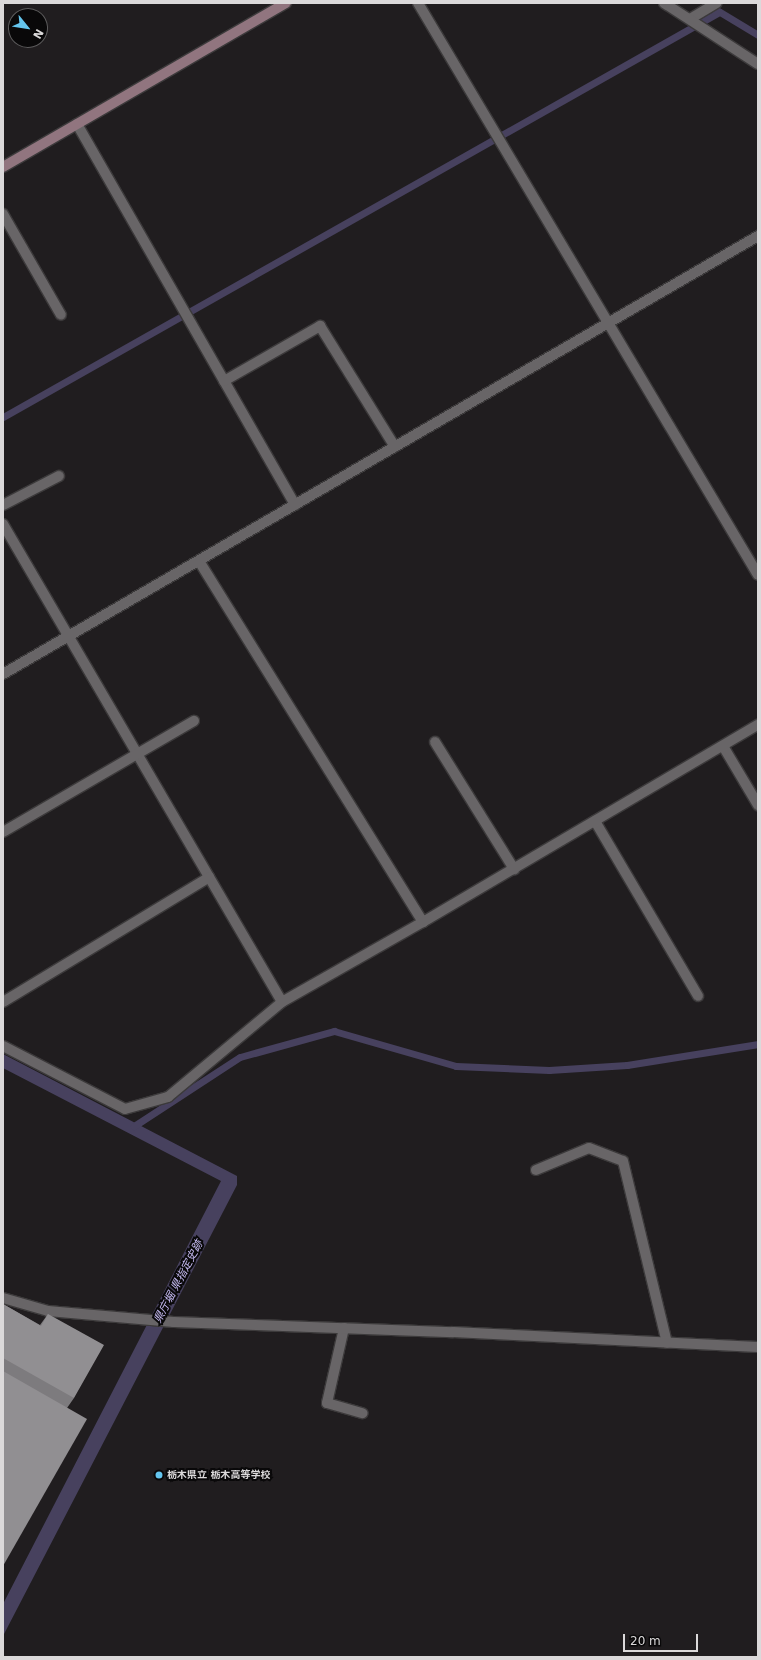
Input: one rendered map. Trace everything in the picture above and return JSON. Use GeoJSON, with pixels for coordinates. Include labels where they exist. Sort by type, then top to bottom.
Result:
{"type":"FeatureCollection","features":[{"type":"Feature","properties":{"kind":"street"},"geometry":{"type":"LineString","coordinates":[[3,167],[286,3]]}},
{"type":"Feature","properties":{"kind":"street"},"geometry":{"type":"LineString","coordinates":[[418,3],[758,575]]}},
{"type":"Feature","properties":{"kind":"street"},"geometry":{"type":"LineString","coordinates":[[664,3],[758,64]]}},
{"type":"Feature","properties":{"kind":"street"},"geometry":{"type":"LineString","coordinates":[[690,19],[716,3]]}},
{"type":"Feature","properties":{"kind":"street"},"geometry":{"type":"LineString","coordinates":[[77,124],[295,505]]}},
{"type":"Feature","properties":{"kind":"street"},"geometry":{"type":"LineString","coordinates":[[3,214],[61,315]]}},
{"type":"Feature","properties":{"kind":"street"},"geometry":{"type":"LineString","coordinates":[[3,674],[758,236]]}},
{"type":"Feature","properties":{"kind":"street"},"geometry":{"type":"LineString","coordinates":[[224,381],[320,326],[395,447]]}},
{"type":"Feature","properties":{"kind":"street"},"geometry":{"type":"LineString","coordinates":[[3,505],[59,476]]}},
{"type":"Feature","properties":{"kind":"street"},"geometry":{"type":"LineString","coordinates":[[3,524],[282,1002]]}},
{"type":"Feature","properties":{"kind":"street"},"geometry":{"type":"LineString","coordinates":[[199,561],[423,922]]}},
{"type":"Feature","properties":{"kind":"street"},"geometry":{"type":"LineString","coordinates":[[3,832],[138,755],[194,721]]}},
{"type":"Feature","properties":{"kind":"street"},"geometry":{"type":"LineString","coordinates":[[3,1046],[125,1109],[168,1097],[282,1002],[423,922],[758,725]]}},
{"type":"Feature","properties":{"kind":"street"},"geometry":{"type":"LineString","coordinates":[[435,742],[514,869]]}},
{"type":"Feature","properties":{"kind":"street"},"geometry":{"type":"LineString","coordinates":[[723,746],[758,805]]}},
{"type":"Feature","properties":{"kind":"street"},"geometry":{"type":"LineString","coordinates":[[595,821],[698,996]]}},
{"type":"Feature","properties":{"kind":"street"},"geometry":{"type":"LineString","coordinates":[[3,1002],[209,877]]}},
{"type":"Feature","properties":{"kind":"street"},"geometry":{"type":"LineString","coordinates":[[536,1170],[589,1148],[624,1161],[667,1343]]}},
{"type":"Feature","properties":{"kind":"street"},"geometry":{"type":"LineString","coordinates":[[3,1298],[48,1311],[94,1317],[758,1347]]}},
{"type":"Feature","properties":{"kind":"street"},"geometry":{"type":"LineString","coordinates":[[344,1328],[327,1403],[363,1413]]}},
{"type":"Feature","properties":{"kind":"water","name":"県庁堀 県指定史跡"},"geometry":{"type":"Polygon","coordinates":[[[3,1054],[237,1176],[237,1185],[3,1636],[3,1604],[221,1181],[3,1068],[3,1054]]]}},
{"type":"Feature","properties":{"kind":"building"},"geometry":{"type":"Polygon","coordinates":[[[3,1304],[41,1326],[48,1314],[104,1345],[74,1398],[3,1358],[3,1304]]]}},
{"type":"Feature","properties":{"kind":"building"},"geometry":{"type":"Polygon","coordinates":[[[3,1371],[87,1419],[3,1566],[3,1371]]]}},
{"type":"Feature","properties":{"kind":"waterway"},"geometry":{"type":"LineString","coordinates":[[705,3],[758,35]]}},
{"type":"Feature","properties":{"kind":"waterway"},"geometry":{"type":"LineString","coordinates":[[3,417],[719,12]]}},
{"type":"Feature","properties":{"kind":"waterway"},"geometry":{"type":"LineString","coordinates":[[134,1126],[240,1057],[334,1031],[456,1066],[549,1070],[627,1065],[758,1044]]}},
{"type":"Feature","properties":{"kind":"place","name":"栃木県立 栃木高等学校"},"geometry":{"type":"Point","coordinates":[159,1475]}}]}
